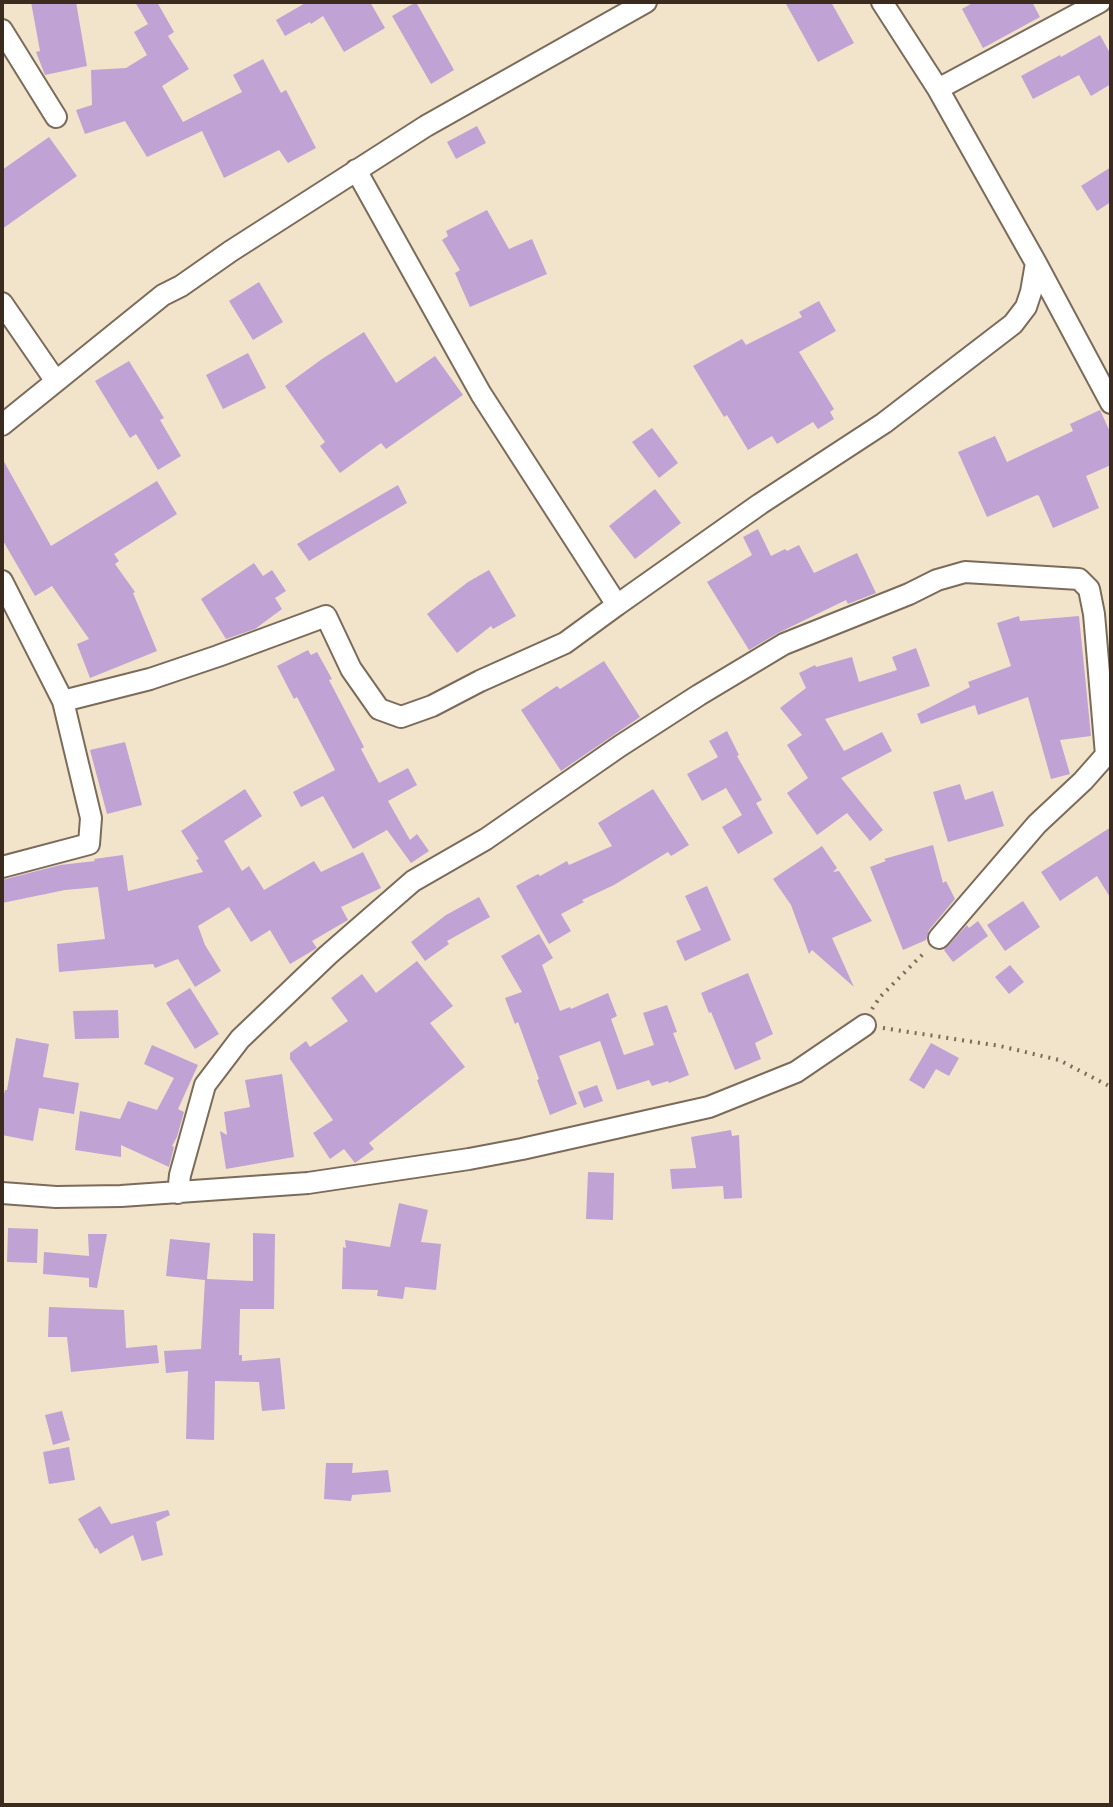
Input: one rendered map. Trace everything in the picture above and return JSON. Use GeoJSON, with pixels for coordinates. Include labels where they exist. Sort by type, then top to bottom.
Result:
{"type":"FeatureCollection","features":[{"type":"Feature","properties":{"kind":"street"},"geometry":{"type":"LineString","coordinates":[[2,425],[163,295],[426,126],[646,2]]}},
{"type":"Feature","properties":{"kind":"street"},"geometry":{"type":"LineString","coordinates":[[882,2],[938,89],[1111,403]]}},
{"type":"Feature","properties":{"kind":"street"},"geometry":{"type":"LineString","coordinates":[[938,89],[1100,2]]}},
{"type":"Feature","properties":{"kind":"street"},"geometry":{"type":"LineString","coordinates":[[2,30],[56,117]]}},
{"type":"Feature","properties":{"kind":"street"},"geometry":{"type":"LineString","coordinates":[[356,170],[481,394],[617,605]]}},
{"type":"Feature","properties":{"kind":"street"},"geometry":{"type":"LineString","coordinates":[[63,701],[150,679],[326,616],[351,669],[379,709],[401,717],[432,706],[565,643],[760,504],[884,423],[1013,324],[1026,307],[1036,263]]}},
{"type":"Feature","properties":{"kind":"street"},"geometry":{"type":"LineString","coordinates":[[2,303],[55,380]]}},
{"type":"Feature","properties":{"kind":"street"},"geometry":{"type":"LineString","coordinates":[[178,1193],[180,1175],[205,1085],[240,1039],[328,955],[413,881],[486,839],[685,704],[784,644],[937,580],[965,572],[1079,579],[1089,589],[1094,614],[1109,755],[1037,824],[939,938]]}},
{"type":"Feature","properties":{"kind":"street"},"geometry":{"type":"LineString","coordinates":[[2,581],[63,701],[91,818],[89,844],[2,867]]}},
{"type":"Feature","properties":{"kind":"street"},"geometry":{"type":"LineString","coordinates":[[2,1193],[121,1196],[308,1183],[522,1149],[709,1107],[796,1072],[865,1025]]}},
{"type":"Feature","properties":{"kind":"path"},"geometry":{"type":"LineString","coordinates":[[939,938],[880,997],[865,1025],[1000,1046],[1059,1060],[1111,1087]]}},
{"type":"Feature","properties":{"kind":"building"},"geometry":{"type":"Polygon","coordinates":[[[31,2],[76,2],[87,66],[45,75],[36,52],[40,51],[31,2]]]}},
{"type":"Feature","properties":{"kind":"building"},"geometry":{"type":"Polygon","coordinates":[[[135,2],[157,2],[174,32],[168,36],[189,69],[162,86],[183,122],[242,92],[233,75],[263,59],[281,93],[286,90],[316,148],[288,163],[279,150],[224,178],[202,131],[147,157],[125,121],[85,134],[76,110],[92,105],[91,70],[126,68],[147,55],[134,32],[148,24],[135,2]]]}},
{"type":"Feature","properties":{"kind":"building"},"geometry":{"type":"Polygon","coordinates":[[[307,2],[370,2],[385,28],[344,52],[323,16],[285,36],[276,20],[307,2]]]}},
{"type":"Feature","properties":{"kind":"building"},"geometry":{"type":"Polygon","coordinates":[[[416,2],[454,70],[431,84],[392,16],[416,2]]]}},
{"type":"Feature","properties":{"kind":"building"},"geometry":{"type":"Polygon","coordinates":[[[785,2],[831,2],[854,43],[818,62],[785,2]]]}},
{"type":"Feature","properties":{"kind":"building"},"geometry":{"type":"Polygon","coordinates":[[[974,2],[1032,2],[1040,17],[983,48],[962,9],[974,2]]]}},
{"type":"Feature","properties":{"kind":"building"},"geometry":{"type":"Polygon","coordinates":[[[1100,35],[1111,55],[1111,84],[1091,96],[1079,75],[1033,99],[1021,76],[1100,35]]]}},
{"type":"Feature","properties":{"kind":"building"},"geometry":{"type":"Polygon","coordinates":[[[477,126],[486,143],[456,159],[447,142],[477,126]]]}},
{"type":"Feature","properties":{"kind":"building"},"geometry":{"type":"Polygon","coordinates":[[[49,137],[77,176],[2,229],[2,170],[49,137]]]}},
{"type":"Feature","properties":{"kind":"building"},"geometry":{"type":"Polygon","coordinates":[[[1111,167],[1111,202],[1097,211],[1081,186],[1111,167]]]}},
{"type":"Feature","properties":{"kind":"building"},"geometry":{"type":"Polygon","coordinates":[[[487,210],[509,249],[532,239],[547,274],[470,307],[455,273],[460,270],[442,240],[448,236],[446,231],[487,210]]]}},
{"type":"Feature","properties":{"kind":"building"},"geometry":{"type":"Polygon","coordinates":[[[259,282],[283,322],[253,340],[229,301],[259,282]]]}},
{"type":"Feature","properties":{"kind":"building"},"geometry":{"type":"Polygon","coordinates":[[[819,301],[836,331],[799,352],[834,409],[830,412],[834,419],[818,429],[813,422],[777,444],[772,436],[748,450],[693,366],[742,339],[746,345],[802,317],[799,312],[819,301]]]}},
{"type":"Feature","properties":{"kind":"building"},"geometry":{"type":"Polygon","coordinates":[[[364,332],[396,383],[435,356],[463,395],[386,449],[381,443],[340,473],[320,446],[325,442],[285,386],[364,332]]]}},
{"type":"Feature","properties":{"kind":"building"},"geometry":{"type":"Polygon","coordinates":[[[248,353],[266,388],[223,409],[206,375],[248,353]]]}},
{"type":"Feature","properties":{"kind":"building"},"geometry":{"type":"Polygon","coordinates":[[[129,361],[164,418],[160,420],[181,456],[158,470],[136,434],[130,438],[95,381],[129,361]]]}},
{"type":"Feature","properties":{"kind":"building"},"geometry":{"type":"Polygon","coordinates":[[[1100,410],[1111,434],[1111,465],[1086,476],[1099,508],[1053,528],[1037,495],[987,517],[958,452],[995,436],[1007,462],[1073,431],[1070,424],[1100,410]]]}},
{"type":"Feature","properties":{"kind":"building"},"geometry":{"type":"Polygon","coordinates":[[[652,428],[678,463],[659,478],[632,442],[652,428]]]}},
{"type":"Feature","properties":{"kind":"building"},"geometry":{"type":"Polygon","coordinates":[[[2,458],[51,546],[157,481],[177,514],[114,554],[119,561],[115,564],[135,592],[157,651],[90,678],[77,644],[89,639],[52,586],[35,596],[2,539],[2,458]]]}},
{"type":"Feature","properties":{"kind":"building"},"geometry":{"type":"Polygon","coordinates":[[[398,485],[407,503],[309,561],[297,544],[398,485]]]}},
{"type":"Feature","properties":{"kind":"building"},"geometry":{"type":"Polygon","coordinates":[[[655,489],[681,523],[635,559],[609,526],[655,489]]]}},
{"type":"Feature","properties":{"kind":"building"},"geometry":{"type":"Polygon","coordinates":[[[758,529],[771,556],[799,545],[814,573],[857,553],[876,593],[848,604],[846,600],[749,650],[707,582],[752,555],[743,537],[758,529]]]}},
{"type":"Feature","properties":{"kind":"building"},"geometry":{"type":"Polygon","coordinates":[[[254,563],[263,576],[272,570],[286,591],[275,598],[282,609],[255,629],[226,639],[201,599],[254,563]]]}},
{"type":"Feature","properties":{"kind":"building"},"geometry":{"type":"Polygon","coordinates":[[[489,570],[516,616],[493,629],[491,626],[457,653],[427,614],[489,570]]]}},
{"type":"Feature","properties":{"kind":"building"},"geometry":{"type":"Polygon","coordinates":[[[1019,616],[1020,621],[1079,616],[1091,736],[1060,740],[1070,774],[1051,779],[1028,697],[978,715],[975,705],[921,724],[917,714],[970,687],[968,682],[1011,666],[997,623],[1019,616]]]}},
{"type":"Feature","properties":{"kind":"building"},"geometry":{"type":"Polygon","coordinates":[[[916,648],[930,686],[825,719],[844,751],[882,732],[892,751],[841,778],[883,830],[870,841],[847,813],[817,835],[787,793],[808,778],[787,745],[802,735],[780,708],[806,688],[799,673],[815,665],[852,657],[859,682],[897,670],[892,657],[916,648]]]}},
{"type":"Feature","properties":{"kind":"building"},"geometry":{"type":"Polygon","coordinates":[[[308,650],[311,655],[317,652],[332,679],[329,680],[379,783],[408,768],[417,785],[388,801],[410,840],[417,834],[429,851],[411,863],[387,830],[353,849],[323,796],[301,807],[293,792],[335,770],[277,666],[308,650]]]}},
{"type":"Feature","properties":{"kind":"building"},"geometry":{"type":"Polygon","coordinates":[[[604,661],[640,717],[561,771],[521,710],[604,661]]]}},
{"type":"Feature","properties":{"kind":"building"},"geometry":{"type":"Polygon","coordinates":[[[727,731],[762,800],[756,803],[773,833],[738,854],[722,827],[742,815],[726,788],[702,801],[687,774],[718,757],[709,741],[727,731]]]}},
{"type":"Feature","properties":{"kind":"building"},"geometry":{"type":"Polygon","coordinates":[[[125,742],[142,805],[107,814],[90,750],[125,742]]]}},
{"type":"Feature","properties":{"kind":"building"},"geometry":{"type":"Polygon","coordinates":[[[960,784],[965,800],[993,791],[1004,826],[948,842],[933,792],[960,784]]]}},
{"type":"Feature","properties":{"kind":"building"},"geometry":{"type":"Polygon","coordinates":[[[245,789],[262,816],[224,841],[242,871],[249,866],[264,890],[314,861],[321,872],[363,852],[381,888],[341,907],[348,920],[312,941],[317,948],[290,964],[270,930],[251,942],[229,907],[198,926],[205,945],[221,971],[195,987],[178,959],[155,968],[153,964],[59,972],[57,944],[105,939],[98,887],[65,890],[2,903],[2,880],[94,859],[123,855],[128,891],[203,872],[196,860],[199,859],[181,831],[245,789]]]}},
{"type":"Feature","properties":{"kind":"building"},"geometry":{"type":"Polygon","coordinates":[[[653,789],[689,845],[671,856],[668,852],[561,914],[571,931],[549,944],[516,886],[567,861],[569,865],[612,846],[598,823],[653,789]]]}},
{"type":"Feature","properties":{"kind":"building"},"geometry":{"type":"Polygon","coordinates":[[[1111,827],[1111,899],[1097,876],[1060,901],[1041,872],[1111,827]]]}},
{"type":"Feature","properties":{"kind":"building"},"geometry":{"type":"Polygon","coordinates":[[[933,845],[943,883],[946,881],[955,899],[929,930],[926,940],[903,950],[870,867],[886,861],[884,859],[933,845]]]}},
{"type":"Feature","properties":{"kind":"building"},"geometry":{"type":"Polygon","coordinates":[[[822,846],[837,868],[833,872],[839,871],[872,921],[832,938],[854,987],[812,950],[809,954],[791,905],[773,879],[822,846]]]}},
{"type":"Feature","properties":{"kind":"building"},"geometry":{"type":"Polygon","coordinates":[[[707,886],[731,940],[685,961],[676,941],[701,930],[685,896],[707,886]]]}},
{"type":"Feature","properties":{"kind":"building"},"geometry":{"type":"Polygon","coordinates":[[[479,897],[490,917],[447,941],[449,944],[425,961],[411,942],[446,915],[479,897]]]}},
{"type":"Feature","properties":{"kind":"building"},"geometry":{"type":"Polygon","coordinates":[[[1023,901],[1040,927],[1005,951],[987,925],[1023,901]]]}},
{"type":"Feature","properties":{"kind":"building"},"geometry":{"type":"Polygon","coordinates":[[[978,921],[988,936],[953,962],[944,950],[967,925],[969,928],[978,921]]]}},
{"type":"Feature","properties":{"kind":"building"},"geometry":{"type":"Polygon","coordinates":[[[539,934],[553,958],[542,965],[560,1011],[608,993],[617,1016],[611,1019],[624,1055],[654,1045],[643,1013],[667,1005],[677,1032],[673,1033],[689,1075],[669,1083],[652,1086],[649,1080],[617,1090],[600,1041],[559,1056],[577,1104],[550,1115],[518,1022],[515,1024],[505,998],[522,992],[501,956],[539,934]]]}},
{"type":"Feature","properties":{"kind":"building"},"geometry":{"type":"Polygon","coordinates":[[[417,961],[453,1006],[430,1023],[465,1067],[369,1143],[374,1149],[355,1163],[344,1149],[330,1159],[313,1133],[333,1120],[290,1059],[290,1053],[306,1041],[310,1047],[348,1021],[331,998],[362,974],[376,993],[417,961]]]}},
{"type":"Feature","properties":{"kind":"building"},"geometry":{"type":"Polygon","coordinates":[[[1010,965],[1024,982],[1009,994],[995,977],[1010,965]]]}},
{"type":"Feature","properties":{"kind":"building"},"geometry":{"type":"Polygon","coordinates":[[[748,973],[773,1034],[755,1043],[761,1059],[735,1070],[701,993],[748,973]]]}},
{"type":"Feature","properties":{"kind":"building"},"geometry":{"type":"Polygon","coordinates":[[[190,988],[219,1034],[195,1049],[166,1003],[190,988]]]}},
{"type":"Feature","properties":{"kind":"building"},"geometry":{"type":"Polygon","coordinates":[[[118,1010],[119,1038],[75,1039],[73,1011],[118,1010]]]}},
{"type":"Feature","properties":{"kind":"building"},"geometry":{"type":"Polygon","coordinates":[[[16,1038],[49,1044],[43,1077],[79,1083],[74,1114],[39,1108],[33,1141],[2,1135],[2,1104],[16,1038]]]}},
{"type":"Feature","properties":{"kind":"building"},"geometry":{"type":"Polygon","coordinates":[[[931,1043],[959,1058],[949,1076],[936,1069],[924,1089],[909,1080],[931,1043]]]}},
{"type":"Feature","properties":{"kind":"building"},"geometry":{"type":"Polygon","coordinates":[[[152,1045],[198,1065],[178,1109],[184,1112],[172,1146],[169,1167],[121,1145],[121,1157],[75,1150],[80,1111],[120,1119],[128,1101],[157,1110],[174,1078],[144,1064],[152,1045]]]}},
{"type":"Feature","properties":{"kind":"building"},"geometry":{"type":"Polygon","coordinates":[[[282,1074],[294,1157],[226,1169],[220,1131],[227,1135],[224,1112],[250,1107],[245,1080],[282,1074]]]}},
{"type":"Feature","properties":{"kind":"building"},"geometry":{"type":"Polygon","coordinates":[[[597,1085],[603,1101],[584,1108],[578,1092],[597,1085]]]}},
{"type":"Feature","properties":{"kind":"building"},"geometry":{"type":"Polygon","coordinates":[[[731,1130],[732,1136],[739,1135],[742,1198],[724,1199],[723,1186],[672,1189],[670,1169],[696,1168],[691,1137],[731,1130]]]}},
{"type":"Feature","properties":{"kind":"building"},"geometry":{"type":"Polygon","coordinates":[[[588,1172],[614,1173],[613,1220],[586,1219],[588,1172]]]}},
{"type":"Feature","properties":{"kind":"building"},"geometry":{"type":"Polygon","coordinates":[[[399,1203],[428,1210],[421,1242],[441,1244],[436,1290],[405,1287],[403,1299],[377,1296],[378,1290],[342,1289],[345,1240],[390,1247],[399,1203]]]}},
{"type":"Feature","properties":{"kind":"building"},"geometry":{"type":"Polygon","coordinates":[[[8,1228],[38,1229],[37,1263],[7,1262],[8,1228]]]}},
{"type":"Feature","properties":{"kind":"building"},"geometry":{"type":"Polygon","coordinates":[[[253,1233],[275,1234],[274,1309],[240,1309],[239,1355],[242,1355],[242,1361],[280,1358],[285,1409],[262,1411],[259,1382],[215,1381],[214,1440],[186,1439],[188,1371],[166,1373],[164,1351],[201,1349],[205,1280],[166,1276],[170,1239],[210,1243],[207,1279],[253,1281],[253,1233]]]}},
{"type":"Feature","properties":{"kind":"building"},"geometry":{"type":"Polygon","coordinates":[[[88,1234],[107,1234],[97,1288],[89,1287],[89,1278],[43,1274],[44,1252],[89,1256],[88,1234]]]}},
{"type":"Feature","properties":{"kind":"building"},"geometry":{"type":"Polygon","coordinates":[[[49,1307],[124,1310],[126,1348],[157,1345],[159,1363],[71,1372],[67,1337],[48,1337],[49,1307]]]}},
{"type":"Feature","properties":{"kind":"building"},"geometry":{"type":"Polygon","coordinates":[[[62,1411],[70,1440],[53,1445],[45,1415],[62,1411]]]}},
{"type":"Feature","properties":{"kind":"building"},"geometry":{"type":"Polygon","coordinates":[[[69,1447],[75,1480],[49,1484],[43,1452],[69,1447]]]}},
{"type":"Feature","properties":{"kind":"building"},"geometry":{"type":"Polygon","coordinates":[[[326,1463],[353,1463],[352,1473],[388,1470],[391,1492],[352,1495],[351,1501],[324,1499],[326,1463]]]}},
{"type":"Feature","properties":{"kind":"building"},"geometry":{"type":"Polygon","coordinates":[[[100,1506],[111,1524],[168,1510],[170,1515],[156,1522],[163,1555],[142,1561],[133,1535],[100,1554],[78,1519],[100,1506]]]}}]}
